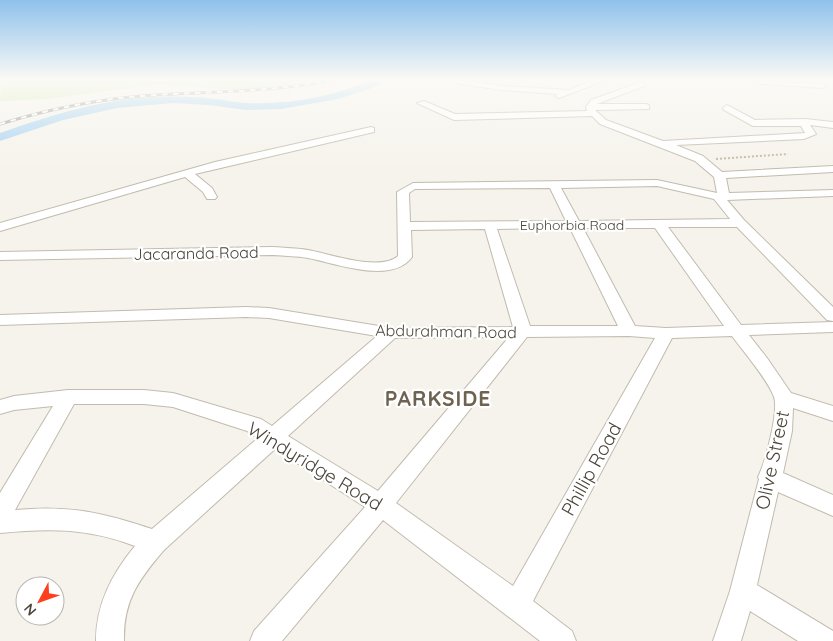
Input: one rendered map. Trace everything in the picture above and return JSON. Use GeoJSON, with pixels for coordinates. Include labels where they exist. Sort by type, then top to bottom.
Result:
{"type":"FeatureCollection","features":[{"type":"Feature","properties":{"kind":"street"},"geometry":{"type":"LineString","coordinates":[[435,109],[454,117],[471,118],[557,114],[611,109]]}},
{"type":"Feature","properties":{"kind":"street"},"geometry":{"type":"LineString","coordinates":[[515,109],[518,116]]}},
{"type":"Feature","properties":{"kind":"street"},"geometry":{"type":"LineString","coordinates":[[554,109],[557,114]]}},
{"type":"Feature","properties":{"kind":"street"},"geometry":{"type":"LineString","coordinates":[[729,109],[752,123],[809,122],[833,125]]}},
{"type":"Feature","properties":{"kind":"street"},"geometry":{"type":"LineString","coordinates":[[591,110],[607,124],[702,160],[721,175],[724,190],[721,196]]}},
{"type":"Feature","properties":{"kind":"street"},"geometry":{"type":"LineString","coordinates":[[664,144],[811,134],[804,123]]}},
{"type":"Feature","properties":{"kind":"street"},"geometry":{"type":"LineString","coordinates":[[0,227],[188,173],[262,154],[371,130]]}},
{"type":"Feature","properties":{"kind":"street"},"geometry":{"type":"LineString","coordinates":[[721,175],[833,169]]}},
{"type":"Feature","properties":{"kind":"street"},"geometry":{"type":"LineString","coordinates":[[188,173],[208,190],[211,197]]}},
{"type":"Feature","properties":{"kind":"street"},"geometry":{"type":"LineString","coordinates":[[404,226],[403,192],[413,186],[420,185],[657,183],[721,196],[833,193]]}},
{"type":"Feature","properties":{"kind":"street"},"geometry":{"type":"LineString","coordinates":[[554,184],[629,331]]}},
{"type":"Feature","properties":{"kind":"street"},"geometry":{"type":"LineString","coordinates":[[721,196],[740,223],[833,316]]}},
{"type":"Feature","properties":{"kind":"street","name":"Euphorbia Road"},"geometry":{"type":"LineString","coordinates":[[404,226],[740,223]]}},
{"type":"Feature","properties":{"kind":"street","name":"Olive Street"},"geometry":{"type":"LineString","coordinates":[[660,225],[761,362],[784,398],[782,431],[769,477],[743,591],[727,641]]}},
{"type":"Feature","properties":{"kind":"street","name":"Jacaranda Road"},"geometry":{"type":"LineString","coordinates":[[0,256],[273,251],[306,254],[367,266],[391,266],[397,265],[406,258],[404,226]]}},
{"type":"Feature","properties":{"kind":"street"},"geometry":{"type":"LineString","coordinates":[[264,641],[381,505],[523,332],[490,226]]}},
{"type":"Feature","properties":{"kind":"street","name":"Abdurahman Road"},"geometry":{"type":"LineString","coordinates":[[3,323],[246,312],[269,313],[391,333],[629,331],[666,333],[833,327]]}},
{"type":"Feature","properties":{"kind":"street"},"geometry":{"type":"LineString","coordinates":[[110,641],[109,622],[122,584],[140,558],[155,542],[391,333]]}},
{"type":"Feature","properties":{"kind":"street","name":"Phillip Road"},"geometry":{"type":"LineString","coordinates":[[517,605],[666,333]]}},
{"type":"Feature","properties":{"kind":"street"},"geometry":{"type":"LineString","coordinates":[[0,514],[68,396]]}},
{"type":"Feature","properties":{"kind":"street","name":"Windyridge Road"},"geometry":{"type":"LineString","coordinates":[[0,407],[14,402],[68,396],[111,396],[173,400],[254,425],[381,505],[517,605],[562,641]]}},
{"type":"Feature","properties":{"kind":"street"},"geometry":{"type":"LineString","coordinates":[[784,398],[833,414]]}},
{"type":"Feature","properties":{"kind":"street"},"geometry":{"type":"LineString","coordinates":[[769,477],[833,506]]}},
{"type":"Feature","properties":{"kind":"street"},"geometry":{"type":"LineString","coordinates":[[0,522],[42,518],[94,522],[155,542]]}},
{"type":"Feature","properties":{"kind":"street"},"geometry":{"type":"LineString","coordinates":[[743,591],[824,641]]}},
{"type":"Feature","properties":{"kind":"path"},"geometry":{"type":"LineString","coordinates":[[702,160],[788,154]]}},
{"type":"Feature","properties":{"kind":"waterway"},"geometry":{"type":"LineString","coordinates":[[0,137],[59,117],[93,109]]}},
{"type":"Feature","properties":{"kind":"railway"},"geometry":{"type":"LineString","coordinates":[[0,124],[57,109]]}},
{"type":"Feature","properties":{"kind":"district","name":"PARKSIDE"},"geometry":{"type":"Point","coordinates":[438,398]}}]}
